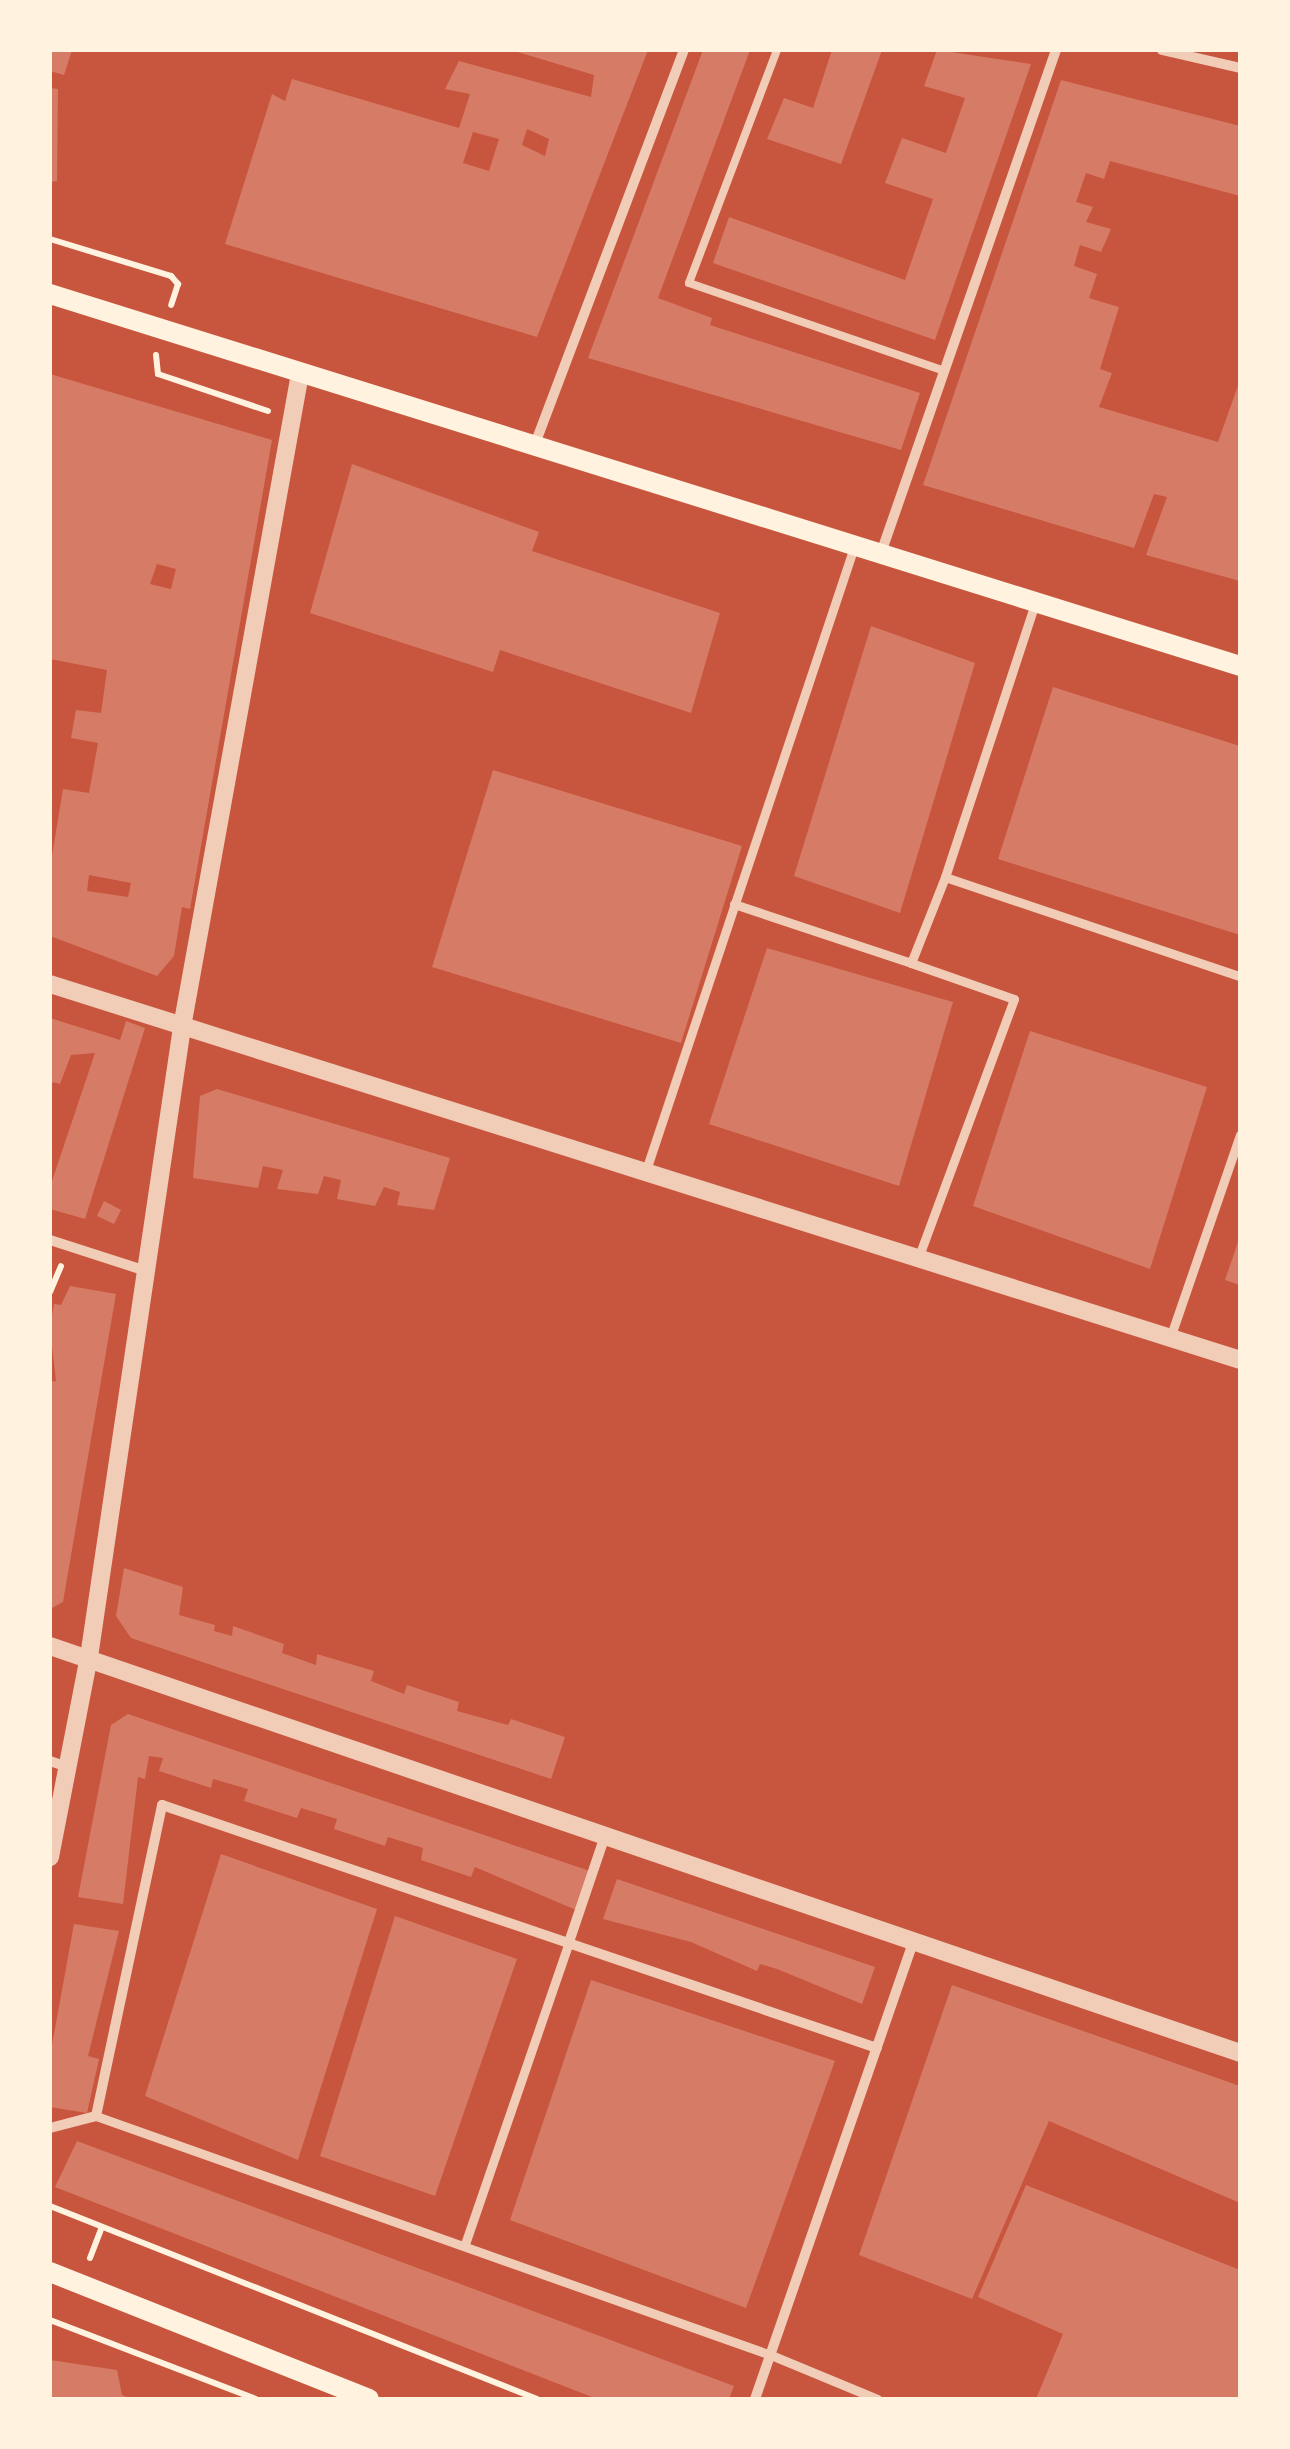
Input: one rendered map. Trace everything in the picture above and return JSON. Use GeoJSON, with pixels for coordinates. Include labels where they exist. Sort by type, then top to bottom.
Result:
{"type":"FeatureCollection","features":[{"type":"Feature","properties":{"kind":"main road"},"geometry":{"type":"LineString","coordinates":[[50,294],[1240,666]]}},
{"type":"Feature","properties":{"kind":"main road"},"geometry":{"type":"LineString","coordinates":[[50,2272],[368,2399]]}},
{"type":"Feature","properties":{"kind":"street"},"geometry":{"type":"LineString","coordinates":[[535,444],[684,50]]}},
{"type":"Feature","properties":{"kind":"street"},"geometry":{"type":"LineString","coordinates":[[881,553],[1056,50]]}},
{"type":"Feature","properties":{"kind":"street"},"geometry":{"type":"LineString","coordinates":[[1162,50],[1240,68]]}},
{"type":"Feature","properties":{"kind":"street"},"geometry":{"type":"LineString","coordinates":[[50,1857],[59,1764],[88,1657],[182,1028],[300,374]]}},
{"type":"Feature","properties":{"kind":"street"},"geometry":{"type":"LineString","coordinates":[[645,1173],[854,544]]}},
{"type":"Feature","properties":{"kind":"street"},"geometry":{"type":"LineString","coordinates":[[911,964],[945,877],[1036,602]]}},
{"type":"Feature","properties":{"kind":"street"},"geometry":{"type":"LineString","coordinates":[[945,877],[1240,976]]}},
{"type":"Feature","properties":{"kind":"street"},"geometry":{"type":"LineString","coordinates":[[734,904],[1014,999],[918,1258]]}},
{"type":"Feature","properties":{"kind":"street"},"geometry":{"type":"LineString","coordinates":[[50,984],[1240,1360]]}},
{"type":"Feature","properties":{"kind":"street"},"geometry":{"type":"LineString","coordinates":[[1170,1338],[1240,1135]]}},
{"type":"Feature","properties":{"kind":"street"},"geometry":{"type":"LineString","coordinates":[[50,1240],[143,1270]]}},
{"type":"Feature","properties":{"kind":"street"},"geometry":{"type":"LineString","coordinates":[[50,1646],[1240,2052]]}},
{"type":"Feature","properties":{"kind":"street"},"geometry":{"type":"LineString","coordinates":[[96,2116],[162,1805],[877,2048]]}},
{"type":"Feature","properties":{"kind":"street"},"geometry":{"type":"LineString","coordinates":[[464,2244],[605,1836]]}},
{"type":"Feature","properties":{"kind":"street"},"geometry":{"type":"LineString","coordinates":[[756,2399],[914,1941]]}},
{"type":"Feature","properties":{"kind":"street"},"geometry":{"type":"LineString","coordinates":[[50,2128],[96,2116],[771,2355],[877,2399]]}},
{"type":"Feature","properties":{"kind":"lane"},"geometry":{"type":"LineString","coordinates":[[778,50],[688,283],[944,370]]}},
{"type":"Feature","properties":{"kind":"path"},"geometry":{"type":"LineString","coordinates":[[50,2206],[537,2399]]}},
{"type":"Feature","properties":{"kind":"path"},"geometry":{"type":"LineString","coordinates":[[50,2320],[256,2399]]}},
{"type":"Feature","properties":{"kind":"building"},"geometry":{"type":"Polygon","coordinates":[[[50,50],[72,50],[64,75],[50,71],[50,50]]]}},
{"type":"Feature","properties":{"kind":"building"},"geometry":{"type":"Polygon","coordinates":[[[511,50],[648,50],[537,337],[225,244],[272,94],[285,101],[292,79],[459,128],[470,94],[445,89],[459,61],[591,97],[594,75],[511,50]],[[527,129],[522,145],[545,156],[549,139],[527,129]],[[473,132],[463,163],[489,171],[499,139],[473,132]]]}},
{"type":"Feature","properties":{"kind":"building"},"geometry":{"type":"Polygon","coordinates":[[[703,50],[750,50],[658,298],[712,318],[710,325],[920,393],[901,450],[588,358],[703,50]]]}},
{"type":"Feature","properties":{"kind":"building"},"geometry":{"type":"Polygon","coordinates":[[[832,50],[882,50],[841,164],[767,139],[784,98],[813,108],[832,50]]]}},
{"type":"Feature","properties":{"kind":"building"},"geometry":{"type":"Polygon","coordinates":[[[937,50],[1031,64],[935,340],[713,263],[729,217],[905,280],[933,199],[885,183],[902,138],[946,153],[965,98],[924,86],[937,50]]]}},
{"type":"Feature","properties":{"kind":"building"},"geometry":{"type":"Polygon","coordinates":[[[1061,80],[1240,126],[1240,196],[1110,161],[1104,179],[1086,173],[1076,202],[1093,207],[1086,222],[1111,229],[1101,252],[1080,245],[1074,266],[1097,274],[1089,298],[1119,307],[1100,369],[1112,373],[1099,407],[1218,442],[1240,380],[1240,581],[1146,555],[1167,497],[1154,494],[1134,548],[923,485],[1061,80]]]}},
{"type":"Feature","properties":{"kind":"building"},"geometry":{"type":"Polygon","coordinates":[[[50,88],[58,89],[57,181],[50,182],[50,88]]]}},
{"type":"Feature","properties":{"kind":"building"},"geometry":{"type":"Polygon","coordinates":[[[50,374],[272,440],[190,909],[182,907],[174,956],[157,976],[50,936],[50,868],[63,789],[89,793],[98,743],[71,738],[76,710],[101,713],[107,670],[50,659],[50,374]],[[157,564],[150,584],[171,589],[176,569],[157,564]],[[89,875],[87,891],[128,897],[131,883],[89,875]]]}},
{"type":"Feature","properties":{"kind":"building"},"geometry":{"type":"Polygon","coordinates":[[[352,464],[539,532],[532,551],[720,613],[691,713],[500,650],[493,672],[310,613],[352,464]]]}},
{"type":"Feature","properties":{"kind":"building"},"geometry":{"type":"Polygon","coordinates":[[[871,626],[975,663],[900,913],[794,876],[871,626]]]}},
{"type":"Feature","properties":{"kind":"building"},"geometry":{"type":"Polygon","coordinates":[[[1053,687],[1240,746],[1240,935],[998,859],[1053,687]]]}},
{"type":"Feature","properties":{"kind":"building"},"geometry":{"type":"Polygon","coordinates":[[[493,770],[742,846],[681,1043],[432,967],[493,770]]]}},
{"type":"Feature","properties":{"kind":"building"},"geometry":{"type":"Polygon","coordinates":[[[767,948],[953,1002],[899,1186],[709,1124],[767,948]]]}},
{"type":"Feature","properties":{"kind":"building"},"geometry":{"type":"Polygon","coordinates":[[[50,1018],[120,1040],[126,1021],[145,1028],[85,1219],[50,1209],[50,1187],[95,1053],[71,1055],[60,1084],[53,1082],[50,1090],[50,1018]]]}},
{"type":"Feature","properties":{"kind":"building"},"geometry":{"type":"Polygon","coordinates":[[[1030,1031],[1207,1087],[1150,1269],[973,1206],[1030,1031]]]}},
{"type":"Feature","properties":{"kind":"building"},"geometry":{"type":"Polygon","coordinates":[[[217,1089],[450,1158],[434,1210],[397,1205],[400,1192],[384,1187],[375,1206],[337,1199],[341,1180],[324,1176],[318,1194],[277,1189],[283,1170],[263,1166],[258,1188],[193,1178],[200,1096],[217,1089]]]}},
{"type":"Feature","properties":{"kind":"building"},"geometry":{"type":"Polygon","coordinates":[[[104,1201],[121,1210],[114,1224],[97,1216],[104,1201]]]}},
{"type":"Feature","properties":{"kind":"building"},"geometry":{"type":"Polygon","coordinates":[[[1240,1239],[1240,1285],[1225,1280],[1240,1239]]]}},
{"type":"Feature","properties":{"kind":"building"},"geometry":{"type":"Polygon","coordinates":[[[70,1286],[116,1294],[63,1602],[50,1609],[50,1382],[56,1381],[50,1328],[54,1304],[61,1305],[70,1286]]]}},
{"type":"Feature","properties":{"kind":"building"},"geometry":{"type":"Polygon","coordinates":[[[124,1568],[183,1587],[179,1615],[215,1625],[214,1631],[232,1636],[233,1626],[284,1644],[282,1653],[316,1665],[317,1654],[374,1671],[371,1681],[404,1694],[407,1685],[459,1702],[457,1711],[508,1725],[511,1719],[565,1737],[551,1779],[131,1638],[116,1616],[124,1568]]]}},
{"type":"Feature","properties":{"kind":"building"},"geometry":{"type":"Polygon","coordinates":[[[128,1714],[590,1871],[576,1910],[475,1867],[471,1877],[421,1860],[423,1848],[388,1837],[385,1846],[334,1829],[337,1819],[301,1808],[297,1818],[244,1801],[248,1789],[213,1779],[211,1788],[159,1771],[163,1758],[149,1756],[145,1779],[138,1777],[123,1904],[78,1897],[111,1725],[128,1714]]]}},
{"type":"Feature","properties":{"kind":"building"},"geometry":{"type":"Polygon","coordinates":[[[221,1854],[377,1909],[298,2160],[145,2096],[221,1854]]]}},
{"type":"Feature","properties":{"kind":"building"},"geometry":{"type":"Polygon","coordinates":[[[617,1879],[875,1967],[862,2004],[777,1969],[760,1964],[757,1971],[691,1942],[603,1919],[617,1879]]]}},
{"type":"Feature","properties":{"kind":"building"},"geometry":{"type":"Polygon","coordinates":[[[395,1916],[517,1959],[435,2196],[320,2156],[395,1916]]]}},
{"type":"Feature","properties":{"kind":"building"},"geometry":{"type":"Polygon","coordinates":[[[74,1924],[119,1931],[88,2056],[99,2059],[87,2113],[50,2107],[50,2056],[74,1924]]]}},
{"type":"Feature","properties":{"kind":"building"},"geometry":{"type":"Polygon","coordinates":[[[591,1980],[835,2061],[746,2308],[510,2220],[591,1980]]]}},
{"type":"Feature","properties":{"kind":"building"},"geometry":{"type":"Polygon","coordinates":[[[952,1985],[1240,2086],[1240,2203],[1049,2121],[972,2299],[859,2255],[952,1985]]]}},
{"type":"Feature","properties":{"kind":"building"},"geometry":{"type":"Polygon","coordinates":[[[77,2141],[734,2386],[729,2399],[597,2399],[55,2187],[77,2141]]]}},
{"type":"Feature","properties":{"kind":"building"},"geometry":{"type":"Polygon","coordinates":[[[1026,2185],[1240,2270],[1240,2399],[1036,2399],[1063,2334],[978,2297],[1026,2185]]]}},
{"type":"Feature","properties":{"kind":"building"},"geometry":{"type":"Polygon","coordinates":[[[50,2360],[117,2370],[122,2395],[131,2399],[50,2399],[50,2360]]]}}]}
